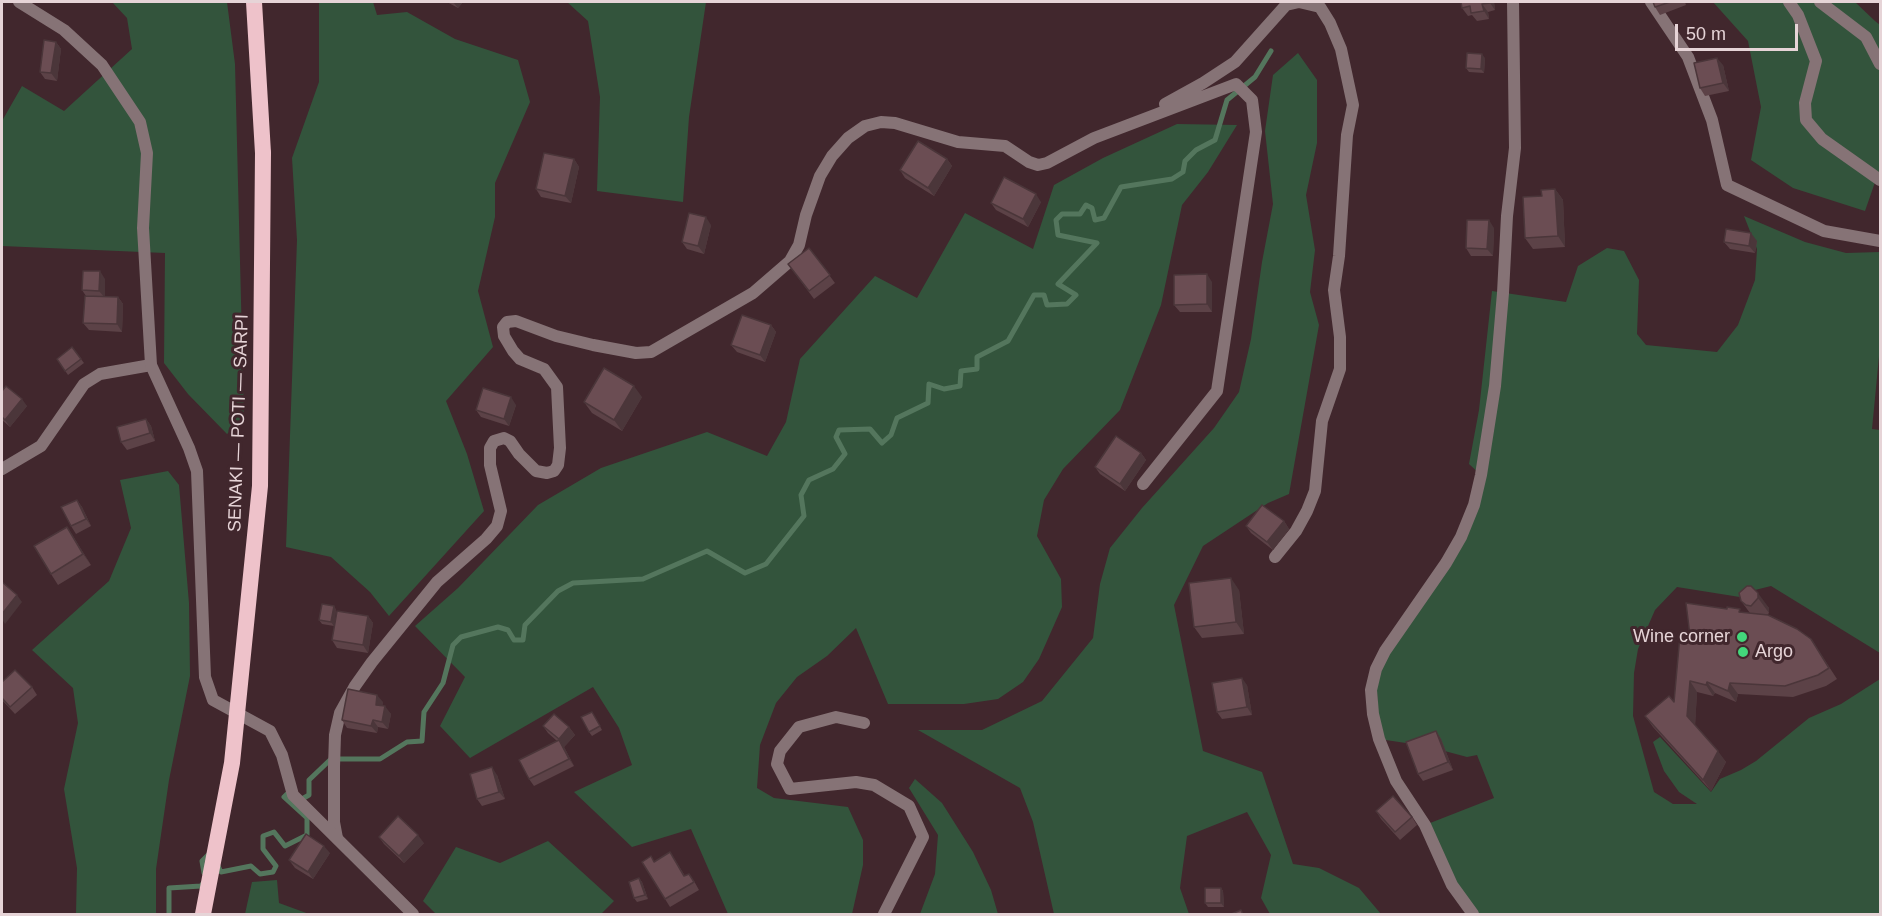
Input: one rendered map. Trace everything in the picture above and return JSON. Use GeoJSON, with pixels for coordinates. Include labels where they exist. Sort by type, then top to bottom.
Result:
{"type":"FeatureCollection","features":[{"type":"Feature","properties":{"kind":"highway","name":"SENAKI — POTI — SARPI"},"geometry":{"type":"LineString","coordinates":[[203,915],[232,763],[260,486],[263,153],[254,2]]}},
{"type":"Feature","properties":{"kind":"street"},"geometry":{"type":"LineString","coordinates":[[19,2],[64,30],[102,65],[140,122],[147,153],[143,228],[151,365],[189,448],[197,471],[206,677],[213,700],[270,731],[282,756],[293,795],[413,915]]}},
{"type":"Feature","properties":{"kind":"street"},"geometry":{"type":"LineString","coordinates":[[1121,127],[1203,83],[1235,62],[1286,5],[1299,2],[1320,7],[1330,23],[1341,50],[1353,105],[1345,154],[1339,256],[1334,290],[1340,337],[1340,369],[1322,420],[1315,491],[1296,531],[1275,557]]}},
{"type":"Feature","properties":{"kind":"street"},"geometry":{"type":"LineString","coordinates":[[1473,915],[1452,885],[1425,825],[1396,781],[1379,739],[1373,714],[1371,690],[1376,669],[1384,651],[1446,564],[1461,537],[1474,505],[1481,475],[1495,386],[1507,216],[1515,148],[1513,2]]}},
{"type":"Feature","properties":{"kind":"street"},"geometry":{"type":"LineString","coordinates":[[1651,2],[1688,57],[1712,120],[1727,185],[1824,231],[1881,241]]}},
{"type":"Feature","properties":{"kind":"street"},"geometry":{"type":"LineString","coordinates":[[1789,2],[1798,15],[1816,61],[1805,103],[1806,120],[1822,139],[1881,180]]}},
{"type":"Feature","properties":{"kind":"street"},"geometry":{"type":"LineString","coordinates":[[1820,2],[1866,37],[1881,64]]}},
{"type":"Feature","properties":{"kind":"street"},"geometry":{"type":"LineString","coordinates":[[337,838],[334,822],[334,767],[335,735],[340,712],[372,662],[437,582],[486,539],[497,526],[501,512],[490,465],[490,448],[494,441],[504,438],[510,441],[536,471],[548,473],[554,471],[558,465],[560,448],[557,387],[544,369],[520,359],[504,336],[503,327],[507,322],[516,321],[556,336],[593,345],[636,353],[651,352],[753,293],[790,261],[799,245],[806,215],[820,176],[832,156],[848,138],[865,126],[881,122],[895,123],[958,142],[1005,146],[1029,162],[1038,165],[1047,163],[1094,138],[1236,84],[1252,100],[1256,132],[1216,391],[1143,484]]}},
{"type":"Feature","properties":{"kind":"street"},"geometry":{"type":"LineString","coordinates":[[2,477],[6,467],[42,446],[84,384],[100,374],[151,365]]}},
{"type":"Feature","properties":{"kind":"street"},"geometry":{"type":"LineString","coordinates":[[864,723],[836,717],[799,727],[780,751],[777,764],[789,789],[856,782],[874,785],[909,807],[923,837],[884,915]]}},
{"type":"Feature","properties":{"kind":"green space"},"geometry":{"type":"Polygon","coordinates":[[[112,2],[227,2],[235,64],[244,419],[227,434],[188,394],[164,363],[165,253],[2,246],[2,121],[22,86],[64,111],[132,49],[127,18],[112,2]]]}},
{"type":"Feature","properties":{"kind":"green space"},"geometry":{"type":"Polygon","coordinates":[[[319,2],[373,2],[377,15],[407,12],[455,39],[518,60],[530,102],[495,183],[495,217],[478,291],[493,347],[446,401],[467,454],[484,511],[389,616],[370,592],[331,557],[286,547],[297,240],[292,158],[319,82],[319,2]]]}},
{"type":"Feature","properties":{"kind":"green space"},"geometry":{"type":"Polygon","coordinates":[[[567,2],[706,2],[689,117],[683,202],[597,191],[600,97],[588,21],[567,2]]]}},
{"type":"Feature","properties":{"kind":"green space"},"geometry":{"type":"Polygon","coordinates":[[[1713,2],[1855,2],[1880,25],[1880,168],[1865,211],[1793,188],[1751,160],[1761,107],[1748,41],[1713,2]]]}},
{"type":"Feature","properties":{"kind":"green space"},"geometry":{"type":"Polygon","coordinates":[[[1298,53],[1317,80],[1317,143],[1306,195],[1315,250],[1310,292],[1319,325],[1289,494],[1268,503],[1203,546],[1174,605],[1203,751],[1262,772],[1293,864],[1319,868],[1359,888],[1381,914],[1270,914],[1261,898],[1271,855],[1247,812],[1187,836],[1180,888],[1189,914],[1054,914],[1033,822],[1020,788],[918,730],[982,730],[1042,701],[1093,638],[1100,584],[1110,548],[1142,508],[1214,428],[1239,392],[1251,339],[1273,204],[1265,131],[1273,75],[1298,53]]]}},
{"type":"Feature","properties":{"kind":"green space"},"geometry":{"type":"Polygon","coordinates":[[[1177,124],[1237,125],[1208,172],[1182,205],[1161,305],[1120,410],[1063,469],[1044,500],[1037,536],[1061,579],[1062,607],[1039,659],[1023,682],[998,699],[964,704],[888,704],[856,628],[827,656],[797,677],[776,703],[760,745],[757,788],[774,798],[848,807],[863,840],[863,865],[852,914],[728,914],[691,829],[632,847],[574,792],[632,765],[619,728],[593,687],[470,758],[440,726],[465,677],[415,626],[458,588],[538,505],[601,468],[707,432],[767,456],[786,422],[800,359],[875,276],[917,298],[965,213],[1033,249],[1054,185],[1103,158],[1177,124]]]}},
{"type":"Feature","properties":{"kind":"green space"},"geometry":{"type":"Polygon","coordinates":[[[1744,216],[1805,242],[1846,253],[1880,252],[1880,346],[1872,429],[1880,430],[1880,653],[1771,586],[1755,590],[1746,598],[1677,587],[1655,610],[1638,649],[1634,673],[1633,716],[1654,792],[1673,804],[1697,804],[1679,792],[1664,771],[1653,742],[1660,737],[1711,792],[1720,779],[1756,761],[1809,718],[1841,704],[1880,679],[1880,914],[1473,914],[1425,825],[1494,798],[1477,755],[1467,757],[1426,746],[1379,739],[1376,669],[1446,563],[1481,475],[1469,464],[1479,410],[1492,291],[1566,302],[1578,266],[1607,248],[1624,251],[1639,280],[1637,334],[1646,345],[1717,352],[1738,325],[1755,280],[1757,249],[1744,216]]]}},
{"type":"Feature","properties":{"kind":"green space"},"geometry":{"type":"Polygon","coordinates":[[[168,471],[179,485],[189,603],[190,676],[169,780],[156,869],[156,914],[76,914],[77,868],[64,789],[78,723],[73,688],[32,650],[109,581],[131,528],[120,480],[168,471]]]}},
{"type":"Feature","properties":{"kind":"green space"},"geometry":{"type":"Polygon","coordinates":[[[915,779],[942,803],[973,852],[991,890],[998,914],[920,914],[935,874],[938,835],[909,788],[915,779]]]}},
{"type":"Feature","properties":{"kind":"green space"},"geometry":{"type":"Polygon","coordinates":[[[548,841],[614,901],[601,914],[436,914],[423,901],[456,847],[500,863],[548,841]]]}},
{"type":"Feature","properties":{"kind":"green space"},"geometry":{"type":"Polygon","coordinates":[[[277,880],[279,903],[309,914],[245,914],[252,882],[277,880]]]}},
{"type":"Feature","properties":{"kind":"building"},"geometry":{"type":"Polygon","coordinates":[[[1461,2],[1490,3],[1482,4],[1484,11],[1471,13],[1470,6],[1462,8],[1461,2]]]}},
{"type":"Feature","properties":{"kind":"building"},"geometry":{"type":"Polygon","coordinates":[[[1653,2],[1670,2],[1655,7],[1653,2]]]}},
{"type":"Feature","properties":{"kind":"building"},"geometry":{"type":"Polygon","coordinates":[[[44,40],[56,42],[51,73],[40,72],[44,40]]]}},
{"type":"Feature","properties":{"kind":"building"},"geometry":{"type":"Polygon","coordinates":[[[1467,53],[1482,54],[1481,69],[1466,68],[1467,53]]]}},
{"type":"Feature","properties":{"kind":"building"},"geometry":{"type":"Polygon","coordinates":[[[1717,58],[1723,83],[1700,88],[1694,63],[1717,58]]]}},
{"type":"Feature","properties":{"kind":"building"},"geometry":{"type":"Polygon","coordinates":[[[918,141],[947,159],[928,188],[900,170],[918,141]]]}},
{"type":"Feature","properties":{"kind":"building"},"geometry":{"type":"Polygon","coordinates":[[[544,153],[574,159],[565,196],[536,189],[544,153]]]}},
{"type":"Feature","properties":{"kind":"building"},"geometry":{"type":"Polygon","coordinates":[[[1004,177],[1036,194],[1023,219],[991,203],[1004,177]]]}},
{"type":"Feature","properties":{"kind":"building"},"geometry":{"type":"Polygon","coordinates":[[[1555,189],[1558,236],[1525,238],[1523,197],[1542,196],[1541,190],[1555,189]]]}},
{"type":"Feature","properties":{"kind":"building"},"geometry":{"type":"Polygon","coordinates":[[[689,213],[706,217],[698,246],[682,242],[689,213]]]}},
{"type":"Feature","properties":{"kind":"building"},"geometry":{"type":"Polygon","coordinates":[[[1467,220],[1489,220],[1487,249],[1466,248],[1467,220]]]}},
{"type":"Feature","properties":{"kind":"building"},"geometry":{"type":"Polygon","coordinates":[[[1726,229],[1751,233],[1749,246],[1724,242],[1726,229]]]}},
{"type":"Feature","properties":{"kind":"building"},"geometry":{"type":"Polygon","coordinates":[[[809,248],[830,275],[809,291],[788,264],[809,248]]]}},
{"type":"Feature","properties":{"kind":"building"},"geometry":{"type":"Polygon","coordinates":[[[83,271],[100,271],[99,291],[82,290],[83,271]]]}},
{"type":"Feature","properties":{"kind":"building"},"geometry":{"type":"Polygon","coordinates":[[[1207,274],[1207,304],[1174,305],[1174,275],[1207,274]]]}},
{"type":"Feature","properties":{"kind":"building"},"geometry":{"type":"Polygon","coordinates":[[[85,296],[118,297],[117,324],[83,323],[85,296]]]}},
{"type":"Feature","properties":{"kind":"building"},"geometry":{"type":"Polygon","coordinates":[[[742,315],[771,325],[760,355],[731,345],[742,315]]]}},
{"type":"Feature","properties":{"kind":"building"},"geometry":{"type":"Polygon","coordinates":[[[72,347],[81,359],[65,371],[57,359],[72,347]]]}},
{"type":"Feature","properties":{"kind":"building"},"geometry":{"type":"Polygon","coordinates":[[[604,368],[634,386],[614,420],[584,402],[604,368]]]}},
{"type":"Feature","properties":{"kind":"building"},"geometry":{"type":"Polygon","coordinates":[[[6,386],[22,399],[5,420],[2,417],[2,391],[6,386]]]}},
{"type":"Feature","properties":{"kind":"building"},"geometry":{"type":"Polygon","coordinates":[[[483,388],[511,397],[504,419],[476,410],[483,388]]]}},
{"type":"Feature","properties":{"kind":"building"},"geometry":{"type":"Polygon","coordinates":[[[146,419],[150,433],[121,442],[117,427],[146,419]]]}},
{"type":"Feature","properties":{"kind":"building"},"geometry":{"type":"Polygon","coordinates":[[[1116,436],[1141,453],[1120,484],[1095,467],[1116,436]]]}},
{"type":"Feature","properties":{"kind":"building"},"geometry":{"type":"Polygon","coordinates":[[[77,500],[86,519],[71,526],[61,507],[77,500]]]}},
{"type":"Feature","properties":{"kind":"building"},"geometry":{"type":"Polygon","coordinates":[[[1262,505],[1284,521],[1267,542],[1246,526],[1262,505]]]}},
{"type":"Feature","properties":{"kind":"building"},"geometry":{"type":"Polygon","coordinates":[[[67,527],[83,554],[51,574],[34,546],[67,527]]]}},
{"type":"Feature","properties":{"kind":"building"},"geometry":{"type":"Polygon","coordinates":[[[1231,578],[1236,622],[1194,627],[1189,583],[1231,578]]]}},
{"type":"Feature","properties":{"kind":"building"},"geometry":{"type":"Polygon","coordinates":[[[2,582],[17,595],[2,614],[2,582]]]}},
{"type":"Feature","properties":{"kind":"building"},"geometry":{"type":"Polygon","coordinates":[[[1747,586],[1751,586],[1758,593],[1758,598],[1751,606],[1741,601],[1739,593],[1747,586]]]}},
{"type":"Feature","properties":{"kind":"building"},"geometry":{"type":"Polygon","coordinates":[[[1686,603],[1727,609],[1727,607],[1740,609],[1739,612],[1768,615],[1797,629],[1811,639],[1829,668],[1818,675],[1785,686],[1730,683],[1728,691],[1707,682],[1706,685],[1690,681],[1687,716],[1718,751],[1703,780],[1645,716],[1669,696],[1674,702],[1680,635],[1690,636],[1686,603]]]}},
{"type":"Feature","properties":{"kind":"building"},"geometry":{"type":"Polygon","coordinates":[[[322,604],[334,606],[331,622],[319,620],[322,604]]]}},
{"type":"Feature","properties":{"kind":"building"},"geometry":{"type":"Polygon","coordinates":[[[337,611],[368,616],[363,645],[332,640],[337,611]]]}},
{"type":"Feature","properties":{"kind":"building"},"geometry":{"type":"Polygon","coordinates":[[[15,670],[32,687],[10,707],[2,698],[2,682],[15,670]]]}},
{"type":"Feature","properties":{"kind":"building"},"geometry":{"type":"Polygon","coordinates":[[[1242,678],[1247,707],[1217,712],[1212,683],[1242,678]]]}},
{"type":"Feature","properties":{"kind":"building"},"geometry":{"type":"Polygon","coordinates":[[[348,689],[377,695],[376,705],[385,706],[382,722],[373,720],[371,726],[342,720],[348,689]]]}},
{"type":"Feature","properties":{"kind":"building"},"geometry":{"type":"Polygon","coordinates":[[[592,712],[600,726],[589,732],[581,717],[592,712]]]}},
{"type":"Feature","properties":{"kind":"building"},"geometry":{"type":"Polygon","coordinates":[[[554,714],[569,727],[559,739],[543,726],[554,714]]]}},
{"type":"Feature","properties":{"kind":"building"},"geometry":{"type":"Polygon","coordinates":[[[1436,731],[1448,762],[1418,774],[1406,742],[1436,731]]]}},
{"type":"Feature","properties":{"kind":"building"},"geometry":{"type":"Polygon","coordinates":[[[559,740],[569,759],[529,779],[519,760],[559,740]]]}},
{"type":"Feature","properties":{"kind":"building"},"geometry":{"type":"Polygon","coordinates":[[[492,767],[499,792],[477,799],[470,774],[492,767]]]}},
{"type":"Feature","properties":{"kind":"building"},"geometry":{"type":"Polygon","coordinates":[[[1393,796],[1412,817],[1395,832],[1376,811],[1393,796]]]}},
{"type":"Feature","properties":{"kind":"building"},"geometry":{"type":"Polygon","coordinates":[[[398,816],[418,835],[399,856],[379,837],[398,816]]]}},
{"type":"Feature","properties":{"kind":"building"},"geometry":{"type":"Polygon","coordinates":[[[306,834],[324,846],[308,872],[289,860],[306,834]]]}},
{"type":"Feature","properties":{"kind":"building"},"geometry":{"type":"Polygon","coordinates":[[[670,852],[684,876],[689,874],[694,882],[665,899],[642,862],[651,856],[654,862],[670,852]]]}},
{"type":"Feature","properties":{"kind":"building"},"geometry":{"type":"Polygon","coordinates":[[[639,878],[645,895],[634,898],[629,882],[639,878]]]}},
{"type":"Feature","properties":{"kind":"building"},"geometry":{"type":"Polygon","coordinates":[[[1205,888],[1221,888],[1221,903],[1205,903],[1205,888]]]}},
{"type":"Feature","properties":{"kind":"building"},"geometry":{"type":"Polygon","coordinates":[[[1241,910],[1243,915],[1229,915],[1241,910]]]}},
{"type":"Feature","properties":{"kind":"waterway"},"geometry":{"type":"LineString","coordinates":[[218,866],[221,872],[251,866],[260,874],[273,872],[276,866],[263,849],[263,836],[274,832],[285,846],[307,835],[307,818],[284,797],[287,794],[302,799],[309,795],[309,780],[331,759],[380,759],[407,742],[422,741],[424,712],[443,683],[453,645],[461,637],[498,627],[508,630],[514,640],[523,640],[525,625],[558,591],[573,583],[643,579],[707,551],[745,573],[766,564],[804,516],[801,495],[809,480],[833,469],[845,454],[836,437],[839,430],[870,429],[882,443],[891,435],[897,418],[928,403],[929,384],[944,389],[960,386],[961,371],[977,369],[977,357],[1008,341],[1034,295],[1044,295],[1047,305],[1067,304],[1076,295],[1058,284],[1097,243],[1058,235],[1056,220],[1062,214],[1080,214],[1086,205],[1092,208],[1095,220],[1104,218],[1121,187],[1172,179],[1183,172],[1185,161],[1196,150],[1215,140],[1227,100],[1255,77],[1271,51]]}},
{"type":"Feature","properties":{"kind":"waterway"},"geometry":{"type":"LineString","coordinates":[[204,873],[202,861],[210,853]]}},
{"type":"Feature","properties":{"kind":"waterway"},"geometry":{"type":"LineString","coordinates":[[169,914],[169,888],[201,886],[204,882]]}},
{"type":"Feature","properties":{"kind":"place","name":"Wine corner"},"geometry":{"type":"Point","coordinates":[1742,637]}},
{"type":"Feature","properties":{"kind":"place","name":"Argo"},"geometry":{"type":"Point","coordinates":[1743,652]}}]}
